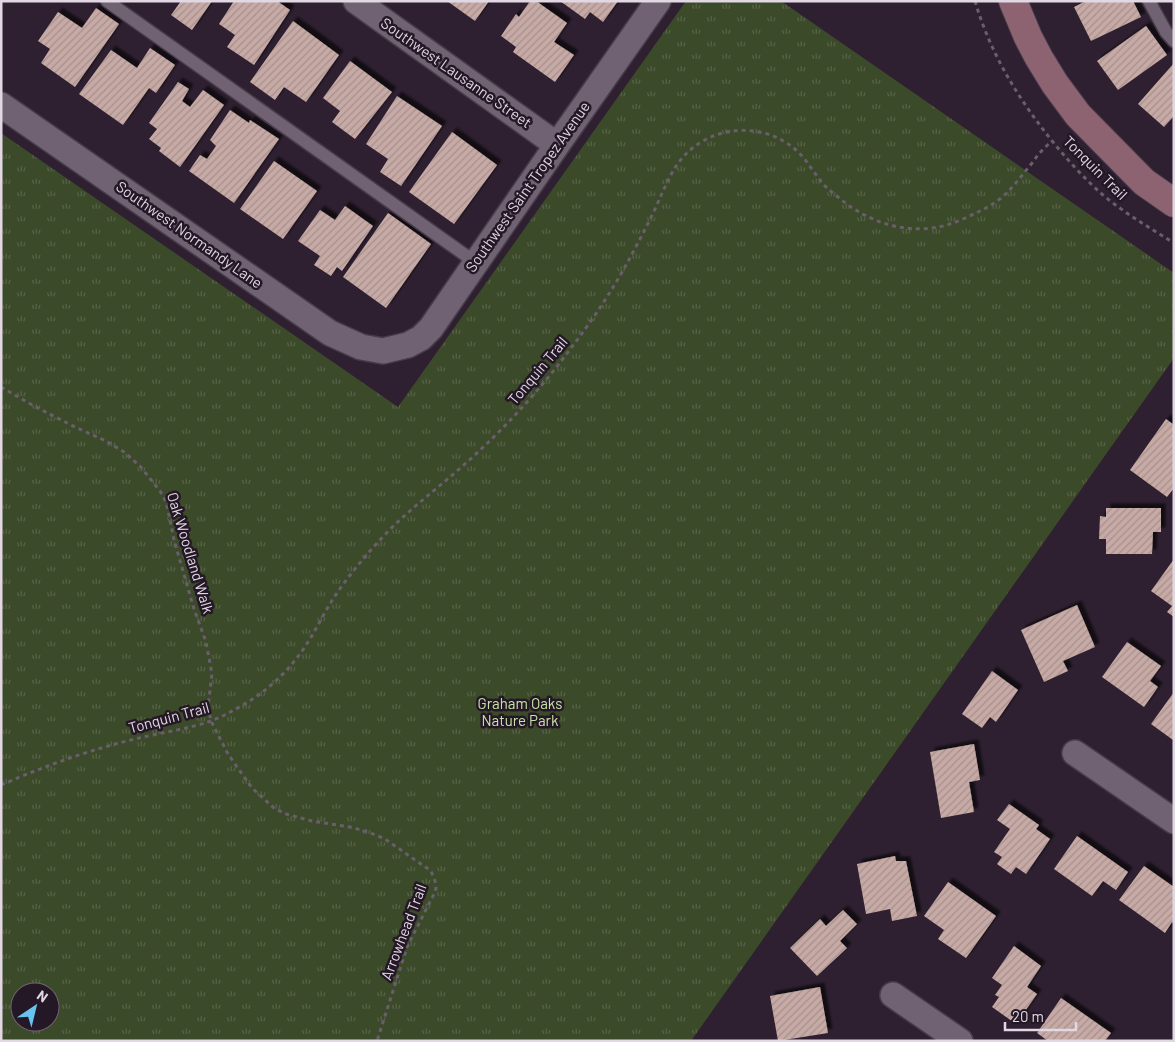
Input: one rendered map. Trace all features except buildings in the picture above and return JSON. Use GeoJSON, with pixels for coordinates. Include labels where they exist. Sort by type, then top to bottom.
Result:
{"type":"FeatureCollection","features":[{"type":"Feature","properties":{"kind":"street","name":"Southwest Lausanne Street"},"geometry":{"type":"LineString","coordinates":[[356,1],[557,145]]}},
{"type":"Feature","properties":{"kind":"street","name":"Southwest Saint Tropez Avenue"},"geometry":{"type":"LineString","coordinates":[[383,351],[408,346],[421,338],[431,328],[658,1]]}},
{"type":"Feature","properties":{"kind":"street"},"geometry":{"type":"LineString","coordinates":[[1014,1],[1025,30],[1039,58],[1078,115],[1144,182],[1174,203]]}},
{"type":"Feature","properties":{"kind":"street","name":"Southwest Normandy Lane"},"geometry":{"type":"LineString","coordinates":[[1,105],[330,333],[361,347],[383,351]]}},
{"type":"Feature","properties":{"kind":"street"},"geometry":{"type":"LineString","coordinates":[[1075,753],[1174,821]]}},
{"type":"Feature","properties":{"kind":"street"},"geometry":{"type":"LineString","coordinates":[[893,995],[960,1041]]}},
{"type":"Feature","properties":{"kind":"lane"},"geometry":{"type":"LineString","coordinates":[[107,1],[476,262]]}},
{"type":"Feature","properties":{"kind":"lane"},"geometry":{"type":"LineString","coordinates":[[1149,1],[1166,32],[1174,41]]}},
{"type":"Feature","properties":{"kind":"path","name":"Tonquin Trail"},"geometry":{"type":"LineString","coordinates":[[975,1],[987,36],[1004,72],[1028,111],[1071,164],[1104,196],[1135,220],[1174,243]]}},
{"type":"Feature","properties":{"kind":"path","name":"Tonquin Trail"},"geometry":{"type":"LineString","coordinates":[[1,785],[92,751],[212,721],[250,701],[287,670],[305,646],[353,570],[376,543],[402,517],[486,445],[548,378],[583,332],[615,284],[647,225],[675,166],[698,143],[712,136],[735,130],[759,132],[774,137],[795,149],[823,184],[846,204],[872,219],[897,227],[912,229],[934,228],[953,224],[982,211],[1014,186],[1052,140]]}},
{"type":"Feature","properties":{"kind":"path","name":"Oak Woodland Walk"},"geometry":{"type":"LineString","coordinates":[[1,387],[40,410],[106,440],[140,466],[160,491],[165,500],[174,540],[194,609],[206,642],[212,674],[208,708],[212,721]]}},
{"type":"Feature","properties":{"kind":"path","name":"Arrowhead Trail"},"geometry":{"type":"LineString","coordinates":[[212,721],[228,754],[242,776],[274,808],[298,818],[338,824],[380,836],[428,868],[434,876],[435,892],[407,947],[376,1041]]}},
{"type":"Feature","properties":{"kind":"green space","name":"Graham Oaks Nature Park"},"geometry":{"type":"Polygon","coordinates":[[[686,1],[781,1],[1174,273],[1174,358],[691,1041],[1,1041],[1,133],[398,407],[686,1]]]}}]}
